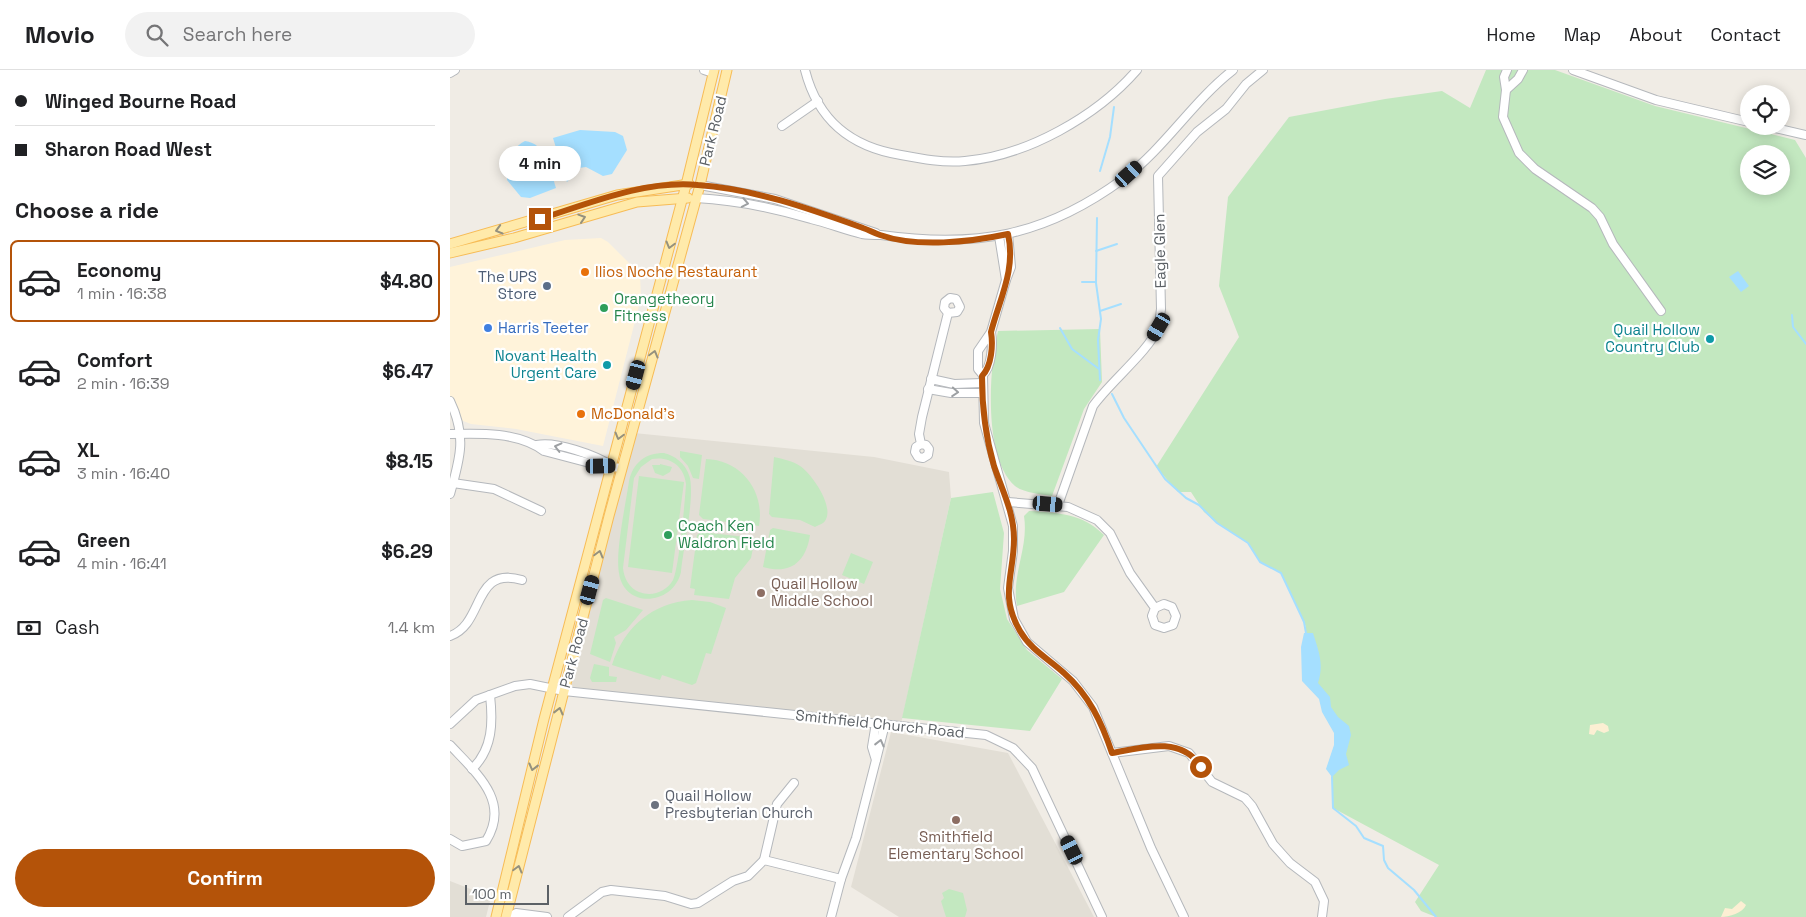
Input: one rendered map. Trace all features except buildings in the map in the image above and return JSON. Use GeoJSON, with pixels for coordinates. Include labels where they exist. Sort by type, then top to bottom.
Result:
{"type":"FeatureCollection","features":[{"type":"Feature","properties":{"kind":"main road","name":"Park Road"},"geometry":{"type":"LineString","coordinates":[[504,916],[622,468],[700,185],[727,70]]}},
{"type":"Feature","properties":{"kind":"main road","name":"Park Road"},"geometry":{"type":"LineString","coordinates":[[504,916],[553,689],[683,198],[710,71]]}},
{"type":"Feature","properties":{"kind":"main road"},"geometry":{"type":"LineString","coordinates":[[450,244],[617,194],[686,185],[700,185]]}},
{"type":"Feature","properties":{"kind":"main road"},"geometry":{"type":"LineString","coordinates":[[450,253],[514,238],[638,202],[696,198]]}},
{"type":"Feature","properties":{"kind":"street"},"geometry":{"type":"LineString","coordinates":[[450,73],[454,70]]}},
{"type":"Feature","properties":{"kind":"street"},"geometry":{"type":"LineString","coordinates":[[805,70],[818,101],[840,130],[864,146],[880,152],[928,160],[970,161],[1018,149],[1076,122],[1104,103],[1137,70]]}},
{"type":"Feature","properties":{"kind":"street"},"geometry":{"type":"LineString","coordinates":[[696,198],[724,199],[776,210],[862,234],[937,242],[971,240],[1008,234],[1055,219],[1090,201],[1123,179],[1154,152],[1212,88],[1233,70]]}},
{"type":"Feature","properties":{"kind":"street","name":"Eagle Glen"},"geometry":{"type":"LineString","coordinates":[[1058,505],[1093,406],[1103,392],[1151,340],[1159,327],[1161,309],[1158,176],[1197,132],[1226,109],[1246,84],[1263,70]]}},
{"type":"Feature","properties":{"kind":"street"},"geometry":{"type":"LineString","coordinates":[[1507,70],[1504,77],[1506,90],[1503,117],[1519,153],[1535,169],[1592,208],[1600,217],[1613,244],[1661,311]]}},
{"type":"Feature","properties":{"kind":"street"},"geometry":{"type":"LineString","coordinates":[[1506,90],[1518,80],[1523,70]]}},
{"type":"Feature","properties":{"kind":"street"},"geometry":{"type":"LineString","coordinates":[[1573,70],[1656,100],[1740,120]]}},
{"type":"Feature","properties":{"kind":"street"},"geometry":{"type":"LineString","coordinates":[[782,126],[818,101]]}},
{"type":"Feature","properties":{"kind":"street"},"geometry":{"type":"LineString","coordinates":[[1790,131],[1806,135]]}},
{"type":"Feature","properties":{"kind":"street"},"geometry":{"type":"LineString","coordinates":[[700,185],[775,199],[865,228],[880,235]]}},
{"type":"Feature","properties":{"kind":"street"},"geometry":{"type":"LineString","coordinates":[[1008,234],[1011,266],[991,332],[978,351],[978,369],[982,379],[984,424],[1008,502],[1014,538],[1008,588],[1010,608],[1016,624],[1036,650],[1063,671],[1082,692],[1100,721],[1148,839],[1184,917]]}},
{"type":"Feature","properties":{"kind":"street"},"geometry":{"type":"LineString","coordinates":[[999,236],[1006,280]]}},
{"type":"Feature","properties":{"kind":"street"},"geometry":{"type":"LineString","coordinates":[[921,444],[919,434],[928,389],[948,313]]}},
{"type":"Feature","properties":{"kind":"street"},"geometry":{"type":"LineString","coordinates":[[931,379],[954,384],[982,379],[987,371],[992,342],[991,332]]}},
{"type":"Feature","properties":{"kind":"street"},"geometry":{"type":"LineString","coordinates":[[928,389],[951,392],[982,392]]}},
{"type":"Feature","properties":{"kind":"street"},"geometry":{"type":"LineString","coordinates":[[450,401],[458,419],[461,434],[460,452],[450,494]]}},
{"type":"Feature","properties":{"kind":"street"},"geometry":{"type":"LineString","coordinates":[[450,434],[492,434],[537,445],[546,444],[600,458],[612,466],[622,468]]}},
{"type":"Feature","properties":{"kind":"street"},"geometry":{"type":"LineString","coordinates":[[453,483],[494,489],[541,511]]}},
{"type":"Feature","properties":{"kind":"street"},"geometry":{"type":"LineString","coordinates":[[1008,502],[1058,505],[1089,514],[1106,527],[1119,546],[1137,586],[1155,608]]}},
{"type":"Feature","properties":{"kind":"street"},"geometry":{"type":"LineString","coordinates":[[450,636],[464,626],[492,581],[504,576],[522,580]]}},
{"type":"Feature","properties":{"kind":"street","name":"Smithfield Church Road"},"geometry":{"type":"LineString","coordinates":[[450,724],[470,704],[522,684],[564,691],[986,736],[1001,741],[1019,753],[1035,774],[1102,917]]}},
{"type":"Feature","properties":{"kind":"street"},"geometry":{"type":"LineString","coordinates":[[472,769],[480,761],[490,738],[492,712],[490,696]]}},
{"type":"Feature","properties":{"kind":"street"},"geometry":{"type":"LineString","coordinates":[[876,723],[872,747],[876,760]]}},
{"type":"Feature","properties":{"kind":"street"},"geometry":{"type":"LineString","coordinates":[[831,917],[841,880],[856,838],[885,724]]}},
{"type":"Feature","properties":{"kind":"street"},"geometry":{"type":"LineString","coordinates":[[450,745],[486,786],[491,797],[495,817],[493,829],[486,841],[475,845],[462,846],[450,839]]}},
{"type":"Feature","properties":{"kind":"street"},"geometry":{"type":"LineString","coordinates":[[1112,753],[1169,746],[1190,753],[1212,782],[1245,798],[1277,849],[1315,882],[1324,901],[1322,917]]}},
{"type":"Feature","properties":{"kind":"street"},"geometry":{"type":"LineString","coordinates":[[568,917],[602,892],[611,890],[665,896],[691,904],[698,903],[733,881],[748,876],[764,860],[777,804],[794,783]]}},
{"type":"Feature","properties":{"kind":"street"},"geometry":{"type":"LineString","coordinates":[[764,860],[841,880]]}},
{"type":"Feature","properties":{"kind":"street"},"geometry":{"type":"LineString","coordinates":[[504,916],[516,913],[546,917]]}},
{"type":"Feature","properties":{"kind":"shaded area"},"geometry":{"type":"Polygon","coordinates":[[[601,238],[608,242],[640,274],[641,298],[603,446],[516,429],[471,424],[458,419],[450,401],[450,267],[565,240],[601,238]]]}},
{"type":"Feature","properties":{"kind":"shaded area","name":"Quail Hollow Middle School"},"geometry":{"type":"Polygon","coordinates":[[[634,433],[874,457],[949,472],[951,498],[901,724],[567,690],[634,433]]]}},
{"type":"Feature","properties":{"kind":"shaded area","name":"Smithfield Elementary School"},"geometry":{"type":"Polygon","coordinates":[[[891,732],[1008,753],[1094,917],[899,917],[851,887],[891,732]]]}},
{"type":"Feature","properties":{"kind":"shaded area"},"geometry":{"type":"Polygon","coordinates":[[[450,881],[491,897],[486,917],[450,917],[450,881]]]}},
{"type":"Feature","properties":{"kind":"green space"},"geometry":{"type":"Polygon","coordinates":[[[1486,70],[1555,70],[1655,106],[1740,127],[1740,135],[1774,135],[1795,140],[1806,158],[1806,917],[1436,917],[1421,911],[1415,902],[1439,865],[1333,808],[1332,777],[1328,769],[1340,738],[1319,693],[1305,680],[1306,627],[1281,573],[1260,562],[1248,543],[1217,523],[1204,512],[1191,492],[1178,492],[1156,467],[1239,337],[1219,286],[1228,197],[1289,117],[1385,99],[1442,91],[1470,108],[1486,70]]]}},
{"type":"Feature","properties":{"kind":"green space"},"geometry":{"type":"Polygon","coordinates":[[[1100,329],[1102,382],[1084,409],[1052,496],[1033,493],[1015,486],[1005,473],[993,434],[991,412],[992,367],[998,331],[1100,329]]]}},
{"type":"Feature","properties":{"kind":"green space"},"geometry":{"type":"Polygon","coordinates":[[[680,451],[702,455],[699,479],[693,478],[688,466],[680,457],[680,451]]]}},
{"type":"Feature","properties":{"kind":"green space"},"geometry":{"type":"Polygon","coordinates":[[[657,453],[668,454],[682,464],[689,475],[691,495],[681,572],[669,592],[649,599],[630,593],[623,585],[619,573],[618,553],[629,481],[633,469],[641,460],[657,453]],[[659,458],[652,459],[641,467],[634,478],[623,568],[626,579],[632,588],[649,594],[654,594],[667,588],[673,580],[679,549],[686,484],[679,467],[670,461],[659,458]]]}},
{"type":"Feature","properties":{"kind":"green space"},"geometry":{"type":"Polygon","coordinates":[[[774,457],[797,464],[816,483],[827,508],[827,515],[823,523],[815,527],[800,520],[772,517],[769,514],[774,457]]]}},
{"type":"Feature","properties":{"kind":"green space"},"geometry":{"type":"Polygon","coordinates":[[[706,459],[730,465],[748,480],[758,501],[760,513],[759,526],[703,519],[699,515],[706,459]]]}},
{"type":"Feature","properties":{"kind":"green space"},"geometry":{"type":"Polygon","coordinates":[[[660,464],[672,467],[670,472],[663,476],[655,473],[652,465],[660,464]]]}},
{"type":"Feature","properties":{"kind":"green space"},"geometry":{"type":"Polygon","coordinates":[[[639,476],[684,482],[672,573],[628,567],[639,476]]]}},
{"type":"Feature","properties":{"kind":"green space"},"geometry":{"type":"Polygon","coordinates":[[[993,492],[1004,533],[1000,589],[1007,619],[1027,650],[1062,679],[1030,731],[902,718],[951,498],[993,492]]]}},
{"type":"Feature","properties":{"kind":"green space"},"geometry":{"type":"Polygon","coordinates":[[[1029,511],[1078,518],[1087,522],[1104,535],[1064,592],[1017,606],[1016,583],[1024,539],[1024,516],[1029,511]]]}},
{"type":"Feature","properties":{"kind":"green space"},"geometry":{"type":"Polygon","coordinates":[[[773,528],[810,535],[805,553],[789,568],[773,569],[763,567],[770,530],[773,528]]]}},
{"type":"Feature","properties":{"kind":"green space"},"geometry":{"type":"Polygon","coordinates":[[[701,532],[755,538],[751,558],[735,578],[729,599],[694,595],[695,589],[690,588],[697,535],[701,532]]]}},
{"type":"Feature","properties":{"kind":"green space"},"geometry":{"type":"Polygon","coordinates":[[[851,553],[873,562],[864,584],[842,575],[851,553]]]}},
{"type":"Feature","properties":{"kind":"green space"},"geometry":{"type":"Polygon","coordinates":[[[606,598],[643,610],[626,630],[614,637],[616,643],[610,662],[590,654],[603,600],[606,598]]]}},
{"type":"Feature","properties":{"kind":"green space"},"geometry":{"type":"Polygon","coordinates":[[[692,600],[710,602],[726,608],[711,654],[706,653],[696,683],[692,685],[662,675],[660,680],[612,665],[624,639],[642,619],[664,606],[692,600]]]}},
{"type":"Feature","properties":{"kind":"green space"},"geometry":{"type":"Polygon","coordinates":[[[594,664],[609,667],[609,676],[617,677],[616,682],[592,682],[590,678],[594,664]]]}},
{"type":"Feature","properties":{"kind":"green space"},"geometry":{"type":"Polygon","coordinates":[[[949,889],[963,893],[967,910],[965,917],[946,917],[941,901],[944,898],[942,893],[949,889]]]}},
{"type":"Feature","properties":{"kind":"sand"},"geometry":{"type":"Polygon","coordinates":[[[1603,723],[1608,726],[1609,731],[1604,733],[1597,730],[1594,735],[1589,734],[1590,725],[1603,723]]]}},
{"type":"Feature","properties":{"kind":"sand"},"geometry":{"type":"Polygon","coordinates":[[[1741,901],[1746,905],[1742,910],[1732,915],[1721,917],[1725,908],[1732,909],[1741,901]]]}},
{"type":"Feature","properties":{"kind":"water"},"geometry":{"type":"Polygon","coordinates":[[[580,130],[615,132],[623,136],[627,150],[612,174],[603,176],[586,167],[579,168],[567,182],[553,138],[580,130]]]}},
{"type":"Feature","properties":{"kind":"water"},"geometry":{"type":"Polygon","coordinates":[[[525,141],[532,143],[543,152],[550,166],[556,188],[530,198],[521,197],[507,180],[509,163],[513,152],[525,141]]]}},
{"type":"Feature","properties":{"kind":"water"},"geometry":{"type":"Polygon","coordinates":[[[1738,271],[1749,286],[1741,292],[1729,277],[1738,271]]]}},
{"type":"Feature","properties":{"kind":"water"},"geometry":{"type":"Polygon","coordinates":[[[1304,633],[1313,633],[1317,646],[1321,664],[1318,683],[1330,697],[1331,707],[1338,717],[1349,726],[1351,735],[1346,754],[1349,765],[1339,770],[1332,777],[1326,769],[1334,745],[1334,733],[1322,712],[1319,699],[1302,681],[1301,647],[1304,633]]]}},
{"type":"Feature","properties":{"kind":"waterway"},"geometry":{"type":"LineString","coordinates":[[1100,171],[1110,137],[1114,107]]}},
{"type":"Feature","properties":{"kind":"waterway"},"geometry":{"type":"LineString","coordinates":[[1097,218],[1096,283],[1101,319],[1098,340],[1100,380]]}},
{"type":"Feature","properties":{"kind":"waterway"},"geometry":{"type":"LineString","coordinates":[[1096,251],[1117,244]]}},
{"type":"Feature","properties":{"kind":"waterway"},"geometry":{"type":"LineString","coordinates":[[1082,282],[1095,282]]}},
{"type":"Feature","properties":{"kind":"waterway"},"geometry":{"type":"LineString","coordinates":[[1100,311],[1121,304]]}},
{"type":"Feature","properties":{"kind":"waterway"},"geometry":{"type":"LineString","coordinates":[[1792,315],[1793,327],[1806,344]]}},
{"type":"Feature","properties":{"kind":"waterway"},"geometry":{"type":"LineString","coordinates":[[1060,328],[1072,349],[1099,369]]}},
{"type":"Feature","properties":{"kind":"waterway"},"geometry":{"type":"LineString","coordinates":[[1112,394],[1124,418],[1165,479],[1186,498],[1199,505],[1217,523],[1248,543],[1260,562],[1281,573],[1304,622],[1306,633]]}},
{"type":"Feature","properties":{"kind":"waterway"},"geometry":{"type":"LineString","coordinates":[[1332,777],[1333,808],[1356,826],[1364,838],[1383,846],[1384,860],[1388,868],[1414,890],[1436,917]]}},
{"type":"Feature","properties":{"kind":"place","name":"Ilios Noche Restaurant"},"geometry":{"type":"Point","coordinates":[585,272]}},
{"type":"Feature","properties":{"kind":"place","name":"The UPS Store"},"geometry":{"type":"Point","coordinates":[547,286]}},
{"type":"Feature","properties":{"kind":"place","name":"Orangetheory Fitness"},"geometry":{"type":"Point","coordinates":[604,308]}},
{"type":"Feature","properties":{"kind":"place","name":"Harris Teeter"},"geometry":{"type":"Point","coordinates":[488,328]}},
{"type":"Feature","properties":{"kind":"place","name":"Quail Hollow Country Club"},"geometry":{"type":"Point","coordinates":[1710,339]}},
{"type":"Feature","properties":{"kind":"place","name":"Novant Health Urgent Care"},"geometry":{"type":"Point","coordinates":[607,365]}},
{"type":"Feature","properties":{"kind":"place","name":"McDonald's"},"geometry":{"type":"Point","coordinates":[581,414]}},
{"type":"Feature","properties":{"kind":"place","name":"Coach Ken Waldron Field"},"geometry":{"type":"Point","coordinates":[668,535]}},
{"type":"Feature","properties":{"kind":"place","name":"Quail Hollow Middle School"},"geometry":{"type":"Point","coordinates":[761,593]}},
{"type":"Feature","properties":{"kind":"place","name":"Quail Hollow Presbyterian Church"},"geometry":{"type":"Point","coordinates":[655,805]}},
{"type":"Feature","properties":{"kind":"place","name":"Smithfield Elementary School"},"geometry":{"type":"Point","coordinates":[956,820]}},
{"type":"Feature","properties":{"kind":"route"},"geometry":{"type":"LineString","coordinates":[[540,219],[617,194],[691,184],[745,192],[775,199],[865,228],[880,235],[895,238],[937,242],[971,240],[1008,234],[1011,266],[991,332],[992,342],[987,371],[982,376],[982,392],[984,424],[995,467],[1008,502],[1013,526],[1013,551],[1008,576],[1010,608],[1027,642],[1063,671],[1093,707],[1112,753],[1175,746],[1190,753],[1201,767]]}}]}
